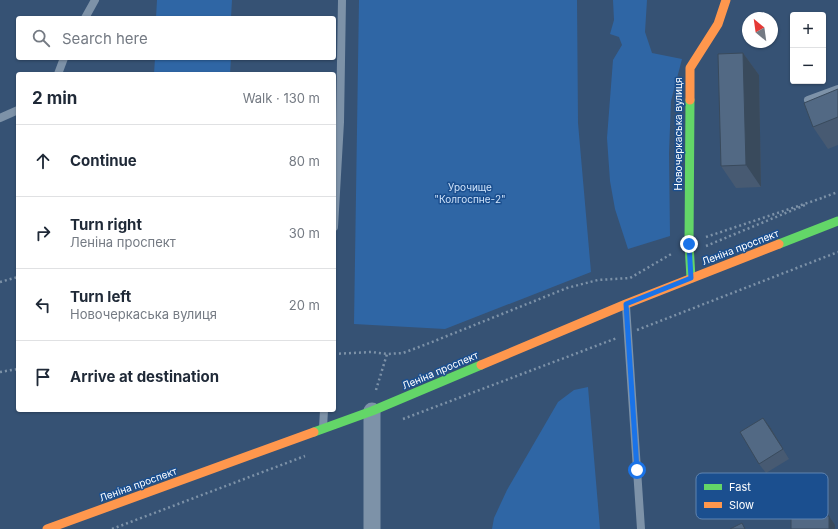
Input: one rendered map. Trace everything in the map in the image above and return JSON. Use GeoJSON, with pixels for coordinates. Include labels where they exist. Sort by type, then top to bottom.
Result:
{"type":"FeatureCollection","features":[{"type":"Feature","properties":{"kind":"main road","name":"Новочеркаська вулиця"},"geometry":{"type":"LineString","coordinates":[[691,278],[690,68],[718,24],[726,0]]}},
{"type":"Feature","properties":{"kind":"main road","name":"Леніна проспект"},"geometry":{"type":"LineString","coordinates":[[47,529],[372,410],[626,304],[838,221]]}},
{"type":"Feature","properties":{"kind":"street"},"geometry":{"type":"LineString","coordinates":[[372,410],[372,529]]}},
{"type":"Feature","properties":{"kind":"lane"},"geometry":{"type":"LineString","coordinates":[[86,16],[95,0]]}},
{"type":"Feature","properties":{"kind":"lane"},"geometry":{"type":"LineString","coordinates":[[336,192],[340,122],[342,0]]}},
{"type":"Feature","properties":{"kind":"lane"},"geometry":{"type":"LineString","coordinates":[[59,72],[63,60]]}},
{"type":"Feature","properties":{"kind":"lane"},"geometry":{"type":"LineString","coordinates":[[808,100],[838,89]]}},
{"type":"Feature","properties":{"kind":"lane"},"geometry":{"type":"LineString","coordinates":[[0,118],[16,111]]}},
{"type":"Feature","properties":{"kind":"lane"},"geometry":{"type":"LineString","coordinates":[[626,304],[641,529]]}},
{"type":"Feature","properties":{"kind":"lane"},"geometry":{"type":"LineString","coordinates":[[323,429],[324,412]]}},
{"type":"Feature","properties":{"kind":"path"},"geometry":{"type":"LineString","coordinates":[[690,248],[838,192]]}},
{"type":"Feature","properties":{"kind":"path"},"geometry":{"type":"LineString","coordinates":[[336,354],[371,352],[387,354],[403,353],[567,288],[598,280],[630,278],[725,230],[825,197]]}},
{"type":"Feature","properties":{"kind":"path"},"geometry":{"type":"LineString","coordinates":[[628,334],[838,252]]}},
{"type":"Feature","properties":{"kind":"path"},"geometry":{"type":"LineString","coordinates":[[0,282],[16,278]]}},
{"type":"Feature","properties":{"kind":"path"},"geometry":{"type":"LineString","coordinates":[[372,410],[378,382],[387,354]]}},
{"type":"Feature","properties":{"kind":"path"},"geometry":{"type":"LineString","coordinates":[[0,372],[16,369]]}},
{"type":"Feature","properties":{"kind":"green space"},"geometry":{"type":"Polygon","coordinates":[[[157,0],[232,0],[231,16],[156,16],[157,0]]]}},
{"type":"Feature","properties":{"kind":"green space","name":"Урочище \"Колгоспне-2\""},"geometry":{"type":"Polygon","coordinates":[[[359,0],[577,0],[578,123],[591,272],[445,329],[354,324],[359,0]]]}},
{"type":"Feature","properties":{"kind":"green space"},"geometry":{"type":"Polygon","coordinates":[[[613,0],[647,0],[645,32],[652,53],[682,59],[671,101],[669,153],[670,236],[628,249],[615,209],[610,181],[607,138],[613,60],[622,45],[619,37],[610,34],[614,20],[613,0]]]}},
{"type":"Feature","properties":{"kind":"green space"},"geometry":{"type":"Polygon","coordinates":[[[155,60],[231,60],[230,72],[154,72],[155,60]]]}},
{"type":"Feature","properties":{"kind":"green space"},"geometry":{"type":"Polygon","coordinates":[[[588,387],[600,529],[492,529],[494,518],[507,490],[558,402],[574,390],[588,387]]]}},
{"type":"Feature","properties":{"kind":"building"},"geometry":{"type":"Polygon","coordinates":[[[743,53],[746,165],[721,166],[718,54],[743,53]]]}},
{"type":"Feature","properties":{"kind":"building"},"geometry":{"type":"Polygon","coordinates":[[[838,89],[838,117],[813,127],[804,103],[838,89]]]}},
{"type":"Feature","properties":{"kind":"building"},"geometry":{"type":"Polygon","coordinates":[[[763,418],[783,449],[759,464],[740,432],[763,418]]]}},
{"type":"Feature","properties":{"kind":"building"},"geometry":{"type":"Polygon","coordinates":[[[829,516],[829,529],[791,529],[791,519],[828,519],[829,516]]]}},
{"type":"Feature","properties":{"kind":"building"},"geometry":{"type":"Polygon","coordinates":[[[742,523],[745,529],[730,529],[742,523]]]}},
{"type":"Feature","properties":{"kind":"traffic: fast"},"geometry":{"type":"LineString","coordinates":[[690,100],[689,244],[691,278]]}},
{"type":"Feature","properties":{"kind":"traffic: fast"},"geometry":{"type":"LineString","coordinates":[[779,244],[838,221]]}},
{"type":"Feature","properties":{"kind":"traffic: fast"},"geometry":{"type":"LineString","coordinates":[[314,432],[372,411],[481,365]]}},
{"type":"Feature","properties":{"kind":"traffic: slow"},"geometry":{"type":"LineString","coordinates":[[690,100],[690,68],[718,24],[726,0]]}},
{"type":"Feature","properties":{"kind":"traffic: slow"},"geometry":{"type":"LineString","coordinates":[[481,365],[626,304],[779,244]]}},
{"type":"Feature","properties":{"kind":"traffic: slow"},"geometry":{"type":"LineString","coordinates":[[47,529],[314,432]]}},
{"type":"Feature","properties":{"kind":"route"},"geometry":{"type":"LineString","coordinates":[[637,470],[626,304],[691,278],[689,244]]}}]}
